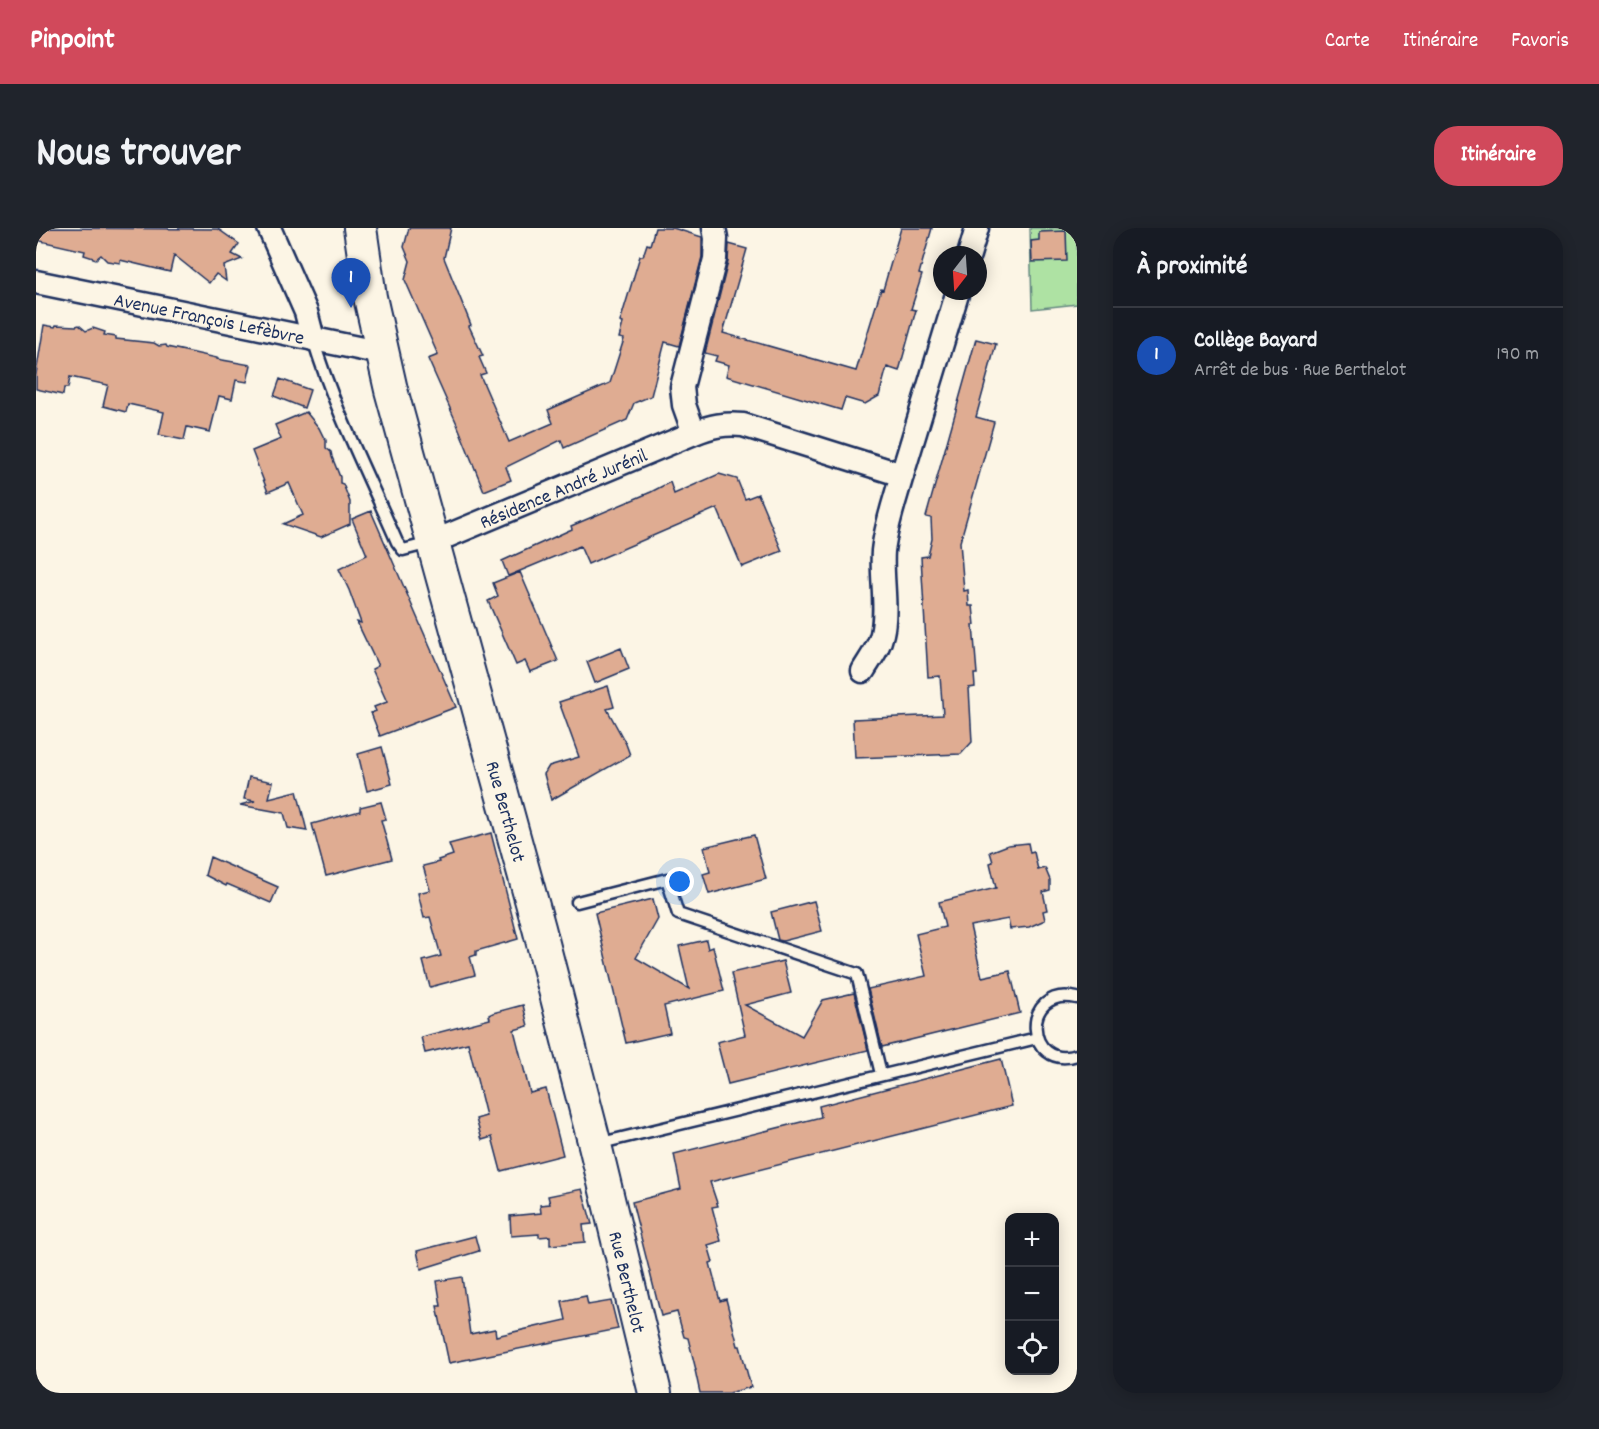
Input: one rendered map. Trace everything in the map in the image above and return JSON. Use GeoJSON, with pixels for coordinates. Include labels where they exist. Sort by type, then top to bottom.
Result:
{"type":"FeatureCollection","features":[{"type":"Feature","properties":{"kind":"street"},"geometry":{"type":"LineString","coordinates":[[269,228],[306,312],[313,339]]}},
{"type":"Feature","properties":{"kind":"street","name":"Rue Berthelot"},"geometry":{"type":"LineString","coordinates":[[360,228],[366,276],[391,390],[539,928],[595,1145],[655,1393]]}},
{"type":"Feature","properties":{"kind":"street"},"geometry":{"type":"LineString","coordinates":[[694,433],[684,405],[682,387],[715,259],[714,228]]}},
{"type":"Feature","properties":{"kind":"street"},"geometry":{"type":"LineString","coordinates":[[972,246],[977,228]]}},
{"type":"Feature","properties":{"kind":"street","name":"Avenue François Lefèbvre"},"geometry":{"type":"LineString","coordinates":[[36,282],[382,353]]}},
{"type":"Feature","properties":{"kind":"street"},"geometry":{"type":"LineString","coordinates":[[863,671],[882,636],[884,623],[883,551],[888,525],[955,300]]}},
{"type":"Feature","properties":{"kind":"street","name":"Résidence André Jurénil"},"geometry":{"type":"LineString","coordinates":[[433,542],[710,426],[722,424],[743,425],[902,475]]}},
{"type":"Feature","properties":{"kind":"lane"},"geometry":{"type":"LineString","coordinates":[[313,339],[334,399],[397,542],[403,550],[433,542]]}},
{"type":"Feature","properties":{"kind":"lane"},"geometry":{"type":"LineString","coordinates":[[577,902],[667,879],[678,914],[857,974],[881,1074]]}},
{"type":"Feature","properties":{"kind":"lane"},"geometry":{"type":"LineString","coordinates":[[1077,998],[1057,997],[1048,1001],[1036,1018],[1035,1028],[1042,1047],[1049,1053],[1069,1058],[1077,1055]]}},
{"type":"Feature","properties":{"kind":"lane"},"geometry":{"type":"LineString","coordinates":[[595,1145],[1037,1038]]}},
{"type":"Feature","properties":{"kind":"green space"},"geometry":{"type":"Polygon","coordinates":[[[1030,228],[1077,228],[1077,304],[1032,309],[1030,228]]]}},
{"type":"Feature","properties":{"kind":"building"},"geometry":{"type":"Polygon","coordinates":[[[36,228],[218,229],[239,244],[232,254],[242,259],[224,266],[226,281],[216,274],[209,283],[174,255],[170,272],[120,260],[120,263],[107,261],[101,255],[96,259],[84,255],[85,251],[36,240],[36,228]]]}},
{"type":"Feature","properties":{"kind":"building"},"geometry":{"type":"Polygon","coordinates":[[[409,228],[451,228],[444,258],[471,325],[469,326],[483,356],[479,357],[486,373],[480,375],[509,442],[553,423],[548,410],[610,383],[624,339],[619,338],[623,323],[620,322],[640,256],[643,256],[647,244],[650,245],[655,228],[673,228],[702,237],[702,257],[679,346],[665,342],[651,396],[634,403],[627,420],[564,448],[561,440],[506,467],[511,480],[484,491],[428,359],[438,355],[405,280],[410,261],[404,247],[409,228]]]}},
{"type":"Feature","properties":{"kind":"building"},"geometry":{"type":"Polygon","coordinates":[[[901,228],[932,228],[919,274],[922,275],[911,309],[916,310],[899,371],[887,367],[879,396],[865,404],[845,398],[841,410],[726,376],[729,365],[715,361],[717,356],[705,353],[728,262],[729,244],[747,249],[723,333],[856,371],[901,228]]]}},
{"type":"Feature","properties":{"kind":"building"},"geometry":{"type":"Polygon","coordinates":[[[1066,231],[1067,261],[1032,262],[1031,241],[1039,240],[1039,232],[1066,231]]]}},
{"type":"Feature","properties":{"kind":"building"},"geometry":{"type":"Polygon","coordinates":[[[44,325],[55,327],[56,325],[79,325],[86,331],[93,328],[105,332],[104,335],[116,337],[116,339],[154,343],[159,346],[166,345],[217,359],[251,365],[247,382],[236,380],[232,399],[219,396],[210,432],[187,427],[184,440],[159,435],[164,412],[128,404],[126,412],[103,406],[108,385],[70,377],[68,388],[64,388],[63,395],[36,389],[36,374],[44,325]]]}},
{"type":"Feature","properties":{"kind":"building"},"geometry":{"type":"Polygon","coordinates":[[[976,339],[996,344],[976,417],[994,422],[960,542],[964,591],[968,590],[969,606],[973,606],[975,625],[973,625],[977,674],[974,674],[975,687],[969,688],[972,742],[961,754],[855,758],[853,719],[943,715],[940,676],[928,677],[921,557],[928,556],[932,539],[931,518],[926,517],[976,339]]]}},
{"type":"Feature","properties":{"kind":"building"},"geometry":{"type":"Polygon","coordinates":[[[280,379],[310,390],[304,408],[274,396],[280,379]]]}},
{"type":"Feature","properties":{"kind":"building"},"geometry":{"type":"Polygon","coordinates":[[[306,412],[326,440],[326,448],[331,452],[340,483],[343,484],[350,502],[350,524],[321,537],[283,524],[303,515],[289,483],[268,492],[252,451],[281,439],[275,425],[306,412]]]}},
{"type":"Feature","properties":{"kind":"building"},"geometry":{"type":"Polygon","coordinates":[[[719,474],[737,479],[745,499],[758,494],[782,551],[742,567],[717,508],[588,564],[580,546],[508,576],[502,561],[572,529],[571,526],[670,482],[674,494],[719,474]]]}},
{"type":"Feature","properties":{"kind":"building"},"geometry":{"type":"Polygon","coordinates":[[[371,511],[456,707],[380,736],[371,713],[376,711],[374,707],[387,702],[372,669],[378,666],[357,622],[361,623],[339,569],[367,555],[352,519],[371,511]]]}},
{"type":"Feature","properties":{"kind":"building"},"geometry":{"type":"Polygon","coordinates":[[[520,572],[558,661],[530,672],[525,661],[516,665],[488,601],[498,596],[493,583],[520,572]]]}},
{"type":"Feature","properties":{"kind":"building"},"geometry":{"type":"Polygon","coordinates":[[[621,648],[629,669],[595,683],[587,662],[621,648]]]}},
{"type":"Feature","properties":{"kind":"building"},"geometry":{"type":"Polygon","coordinates":[[[608,686],[614,707],[607,709],[630,755],[551,800],[544,774],[549,766],[579,757],[559,702],[608,686]]]}},
{"type":"Feature","properties":{"kind":"building"},"geometry":{"type":"Polygon","coordinates":[[[382,747],[392,784],[367,791],[358,754],[382,747]]]}},
{"type":"Feature","properties":{"kind":"building"},"geometry":{"type":"Polygon","coordinates":[[[249,777],[273,782],[269,798],[297,791],[307,831],[288,828],[284,813],[240,805],[255,801],[244,799],[249,777]]]}},
{"type":"Feature","properties":{"kind":"building"},"geometry":{"type":"Polygon","coordinates":[[[381,802],[386,819],[381,820],[392,859],[326,876],[312,824],[360,811],[360,807],[381,802]]]}},
{"type":"Feature","properties":{"kind":"building"},"geometry":{"type":"Polygon","coordinates":[[[491,833],[518,939],[476,951],[476,955],[470,957],[475,975],[430,987],[423,961],[441,956],[430,917],[424,918],[418,893],[430,890],[423,866],[453,855],[449,844],[491,833]]]}},
{"type":"Feature","properties":{"kind":"building"},"geometry":{"type":"Polygon","coordinates":[[[754,835],[766,879],[709,894],[703,874],[710,872],[704,847],[754,835]]]}},
{"type":"Feature","properties":{"kind":"building"},"geometry":{"type":"Polygon","coordinates":[[[1028,843],[1030,853],[1034,852],[1038,870],[1045,868],[1050,880],[1050,890],[1043,892],[1047,910],[1043,911],[1045,920],[1029,927],[1010,929],[1008,919],[970,926],[982,977],[1010,971],[1020,1013],[882,1047],[868,989],[926,976],[916,934],[945,927],[939,902],[996,888],[990,863],[993,862],[990,852],[1008,845],[1028,843]]]}},
{"type":"Feature","properties":{"kind":"building"},"geometry":{"type":"Polygon","coordinates":[[[210,857],[278,887],[271,903],[227,884],[226,886],[205,875],[210,857]]]}},
{"type":"Feature","properties":{"kind":"building"},"geometry":{"type":"Polygon","coordinates":[[[653,899],[658,919],[636,958],[689,989],[679,946],[706,940],[708,949],[713,947],[724,991],[664,1006],[670,1033],[626,1043],[595,913],[653,899]]]}},
{"type":"Feature","properties":{"kind":"building"},"geometry":{"type":"Polygon","coordinates":[[[814,901],[822,931],[783,941],[778,940],[771,912],[814,901]]]}},
{"type":"Feature","properties":{"kind":"building"},"geometry":{"type":"Polygon","coordinates":[[[783,961],[791,993],[745,1005],[802,1036],[823,1000],[854,993],[868,1050],[728,1084],[717,1042],[745,1035],[731,973],[783,961]]]}},
{"type":"Feature","properties":{"kind":"building"},"geometry":{"type":"Polygon","coordinates":[[[523,1005],[528,1026],[514,1030],[530,1093],[546,1089],[563,1155],[501,1171],[492,1137],[482,1140],[476,1119],[486,1116],[468,1043],[425,1053],[421,1037],[490,1019],[489,1015],[493,1013],[523,1005]]]}},
{"type":"Feature","properties":{"kind":"building"},"geometry":{"type":"Polygon","coordinates":[[[1001,1059],[1012,1106],[710,1182],[718,1206],[712,1207],[721,1241],[708,1245],[713,1262],[710,1263],[720,1301],[726,1299],[751,1387],[729,1393],[700,1393],[688,1338],[684,1337],[677,1312],[661,1316],[632,1202],[681,1189],[674,1154],[821,1117],[819,1106],[1001,1059]]]}},
{"type":"Feature","properties":{"kind":"building"},"geometry":{"type":"Polygon","coordinates":[[[582,1189],[592,1224],[583,1225],[585,1242],[550,1245],[550,1236],[539,1237],[539,1234],[511,1236],[510,1216],[541,1213],[540,1205],[550,1204],[548,1196],[582,1189]]]}},
{"type":"Feature","properties":{"kind":"building"},"geometry":{"type":"Polygon","coordinates":[[[475,1236],[479,1251],[421,1269],[417,1251],[475,1236]]]}},
{"type":"Feature","properties":{"kind":"building"},"geometry":{"type":"Polygon","coordinates":[[[462,1277],[470,1334],[495,1329],[496,1336],[566,1320],[562,1301],[586,1296],[588,1305],[611,1301],[618,1329],[449,1363],[437,1306],[441,1306],[437,1281],[462,1277]]]}},
{"type":"Feature","properties":{"kind":"place","name":"Collège Bayard"},"geometry":{"type":"Point","coordinates":[351,308]}}]}
